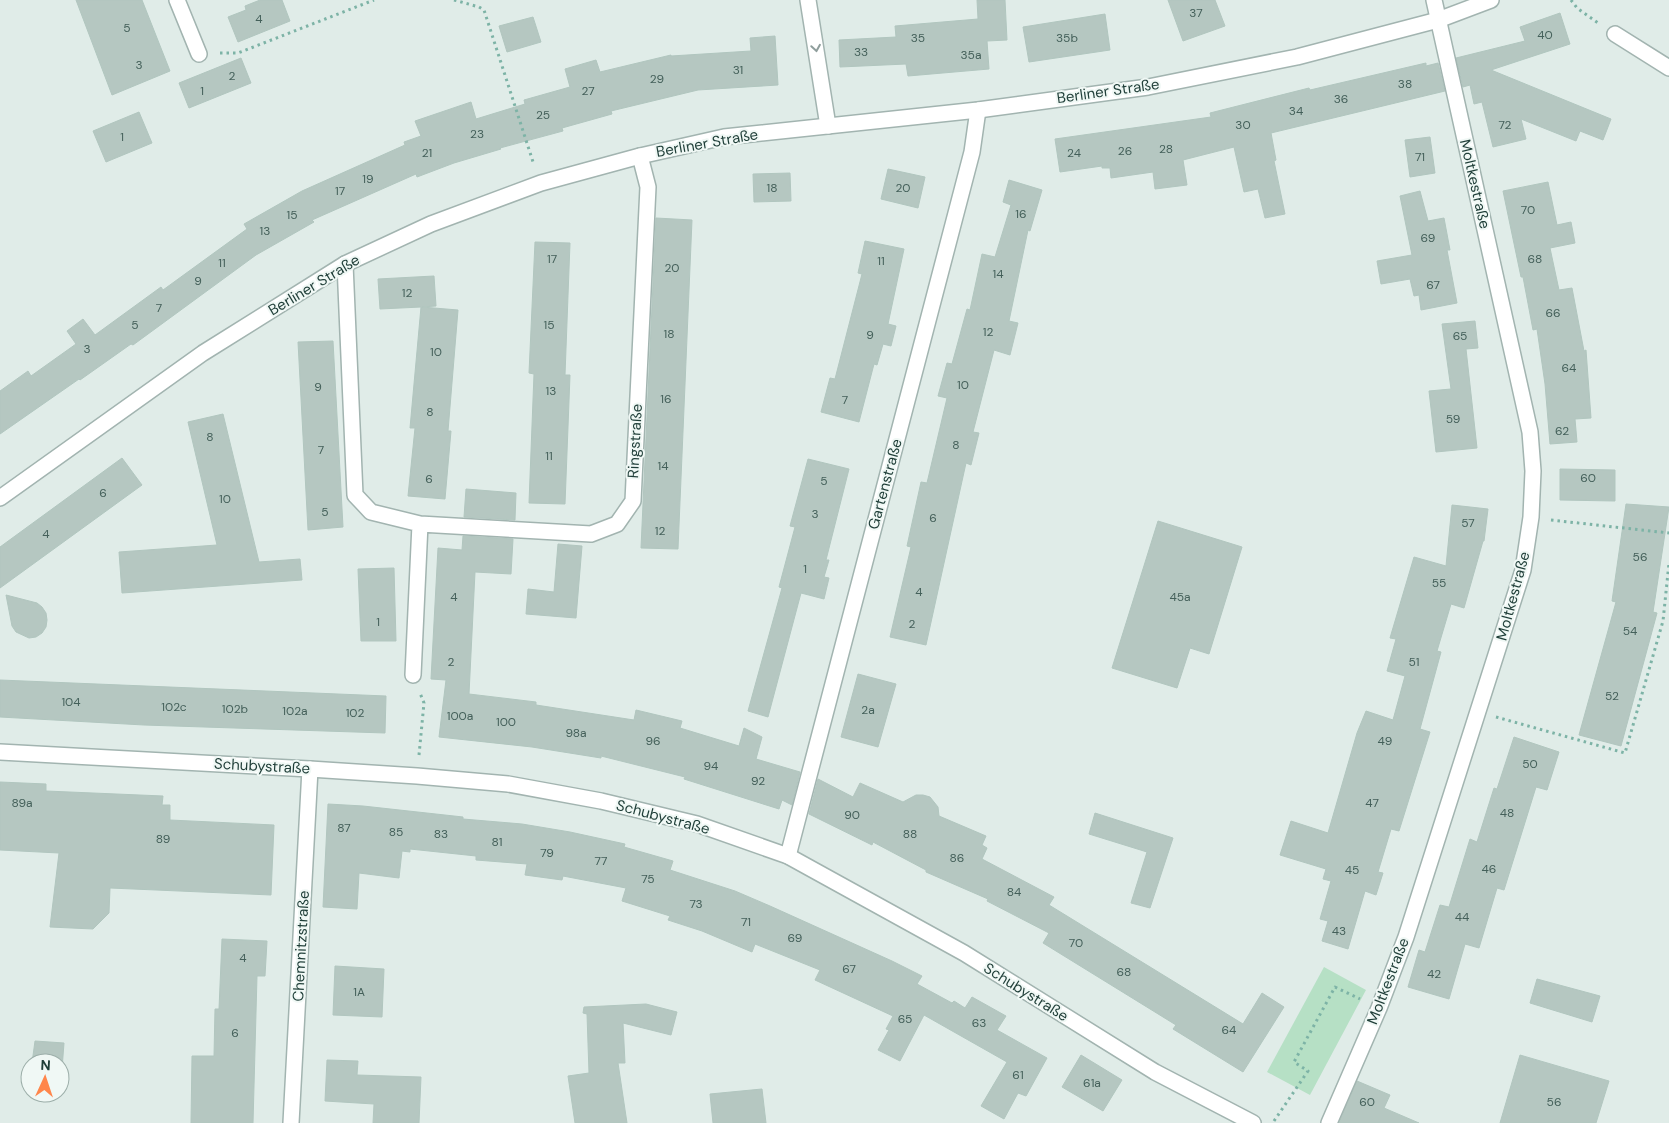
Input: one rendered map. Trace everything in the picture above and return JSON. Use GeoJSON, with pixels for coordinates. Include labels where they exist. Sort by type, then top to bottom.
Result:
{"type":"FeatureCollection","features":[{"type":"Feature","properties":{"kind":"street"},"geometry":{"type":"LineString","coordinates":[[176,0],[199,54]]}},
{"type":"Feature","properties":{"kind":"street"},"geometry":{"type":"LineString","coordinates":[[808,0],[828,126]]}},
{"type":"Feature","properties":{"kind":"street","name":"Moltkestraße"},"geometry":{"type":"LineString","coordinates":[[1329,1123],[1379,1008],[1406,937],[1523,570],[1531,517],[1533,471],[1530,432],[1434,0]]}},
{"type":"Feature","properties":{"kind":"street","name":"Berliner Straße"},"geometry":{"type":"LineString","coordinates":[[0,498],[203,353],[344,264],[432,224],[541,183],[640,156],[724,137],[978,110],[1148,86],[1296,58],[1438,20],[1491,0]]}},
{"type":"Feature","properties":{"kind":"street"},"geometry":{"type":"LineString","coordinates":[[1615,34],[1669,68]]}},
{"type":"Feature","properties":{"kind":"street","name":"Gartenstraße"},"geometry":{"type":"LineString","coordinates":[[788,856],[972,152],[978,110]]}},
{"type":"Feature","properties":{"kind":"street","name":"Ringstraße"},"geometry":{"type":"LineString","coordinates":[[344,264],[355,495],[371,512],[420,524],[591,534],[616,524],[632,501],[648,187],[640,156]]}},
{"type":"Feature","properties":{"kind":"street"},"geometry":{"type":"LineString","coordinates":[[413,675],[420,524]]}},
{"type":"Feature","properties":{"kind":"street","name":"Schubystraße"},"geometry":{"type":"LineString","coordinates":[[0,752],[310,769],[508,784],[601,801],[697,824],[788,856],[964,953],[1155,1072],[1253,1123]]}},
{"type":"Feature","properties":{"kind":"street","name":"Chemnitzstraße"},"geometry":{"type":"LineString","coordinates":[[291,1123],[310,769]]}},
{"type":"Feature","properties":{"kind":"path"},"geometry":{"type":"LineString","coordinates":[[199,54],[238,53],[374,0]]}},
{"type":"Feature","properties":{"kind":"path"},"geometry":{"type":"LineString","coordinates":[[454,0],[484,10],[541,183]]}},
{"type":"Feature","properties":{"kind":"path"},"geometry":{"type":"LineString","coordinates":[[1571,0],[1577,8],[1615,34]]}},
{"type":"Feature","properties":{"kind":"path"},"geometry":{"type":"LineString","coordinates":[[1531,517],[1669,533]]}},
{"type":"Feature","properties":{"kind":"path"},"geometry":{"type":"LineString","coordinates":[[1479,712],[1625,753],[1663,621],[1669,563]]}},
{"type":"Feature","properties":{"kind":"path"},"geometry":{"type":"LineString","coordinates":[[413,675],[424,704],[417,776]]}},
{"type":"Feature","properties":{"kind":"path"},"geometry":{"type":"LineString","coordinates":[[1273,1123],[1308,1071],[1294,1062],[1335,987],[1379,1008]]}},
{"type":"Feature","properties":{"kind":"green space"},"geometry":{"type":"Polygon","coordinates":[[[1324,967],[1366,990],[1310,1095],[1267,1072],[1324,967]]]}},
{"type":"Feature","properties":{"kind":"building"},"geometry":{"type":"Polygon","coordinates":[[[76,0],[142,0],[170,71],[112,95],[76,0]]]}},
{"type":"Feature","properties":{"kind":"building"},"geometry":{"type":"Polygon","coordinates":[[[260,0],[282,0],[290,21],[238,42],[228,17],[246,10],[245,6],[260,0]]]}},
{"type":"Feature","properties":{"kind":"building"},"geometry":{"type":"Polygon","coordinates":[[[977,0],[1005,0],[1007,40],[987,41],[989,69],[908,76],[906,64],[840,67],[839,40],[896,37],[895,26],[978,19],[977,0]]]}},
{"type":"Feature","properties":{"kind":"building"},"geometry":{"type":"Polygon","coordinates":[[[1168,0],[1215,0],[1225,26],[1183,41],[1168,0]]]}},
{"type":"Feature","properties":{"kind":"building"},"geometry":{"type":"Polygon","coordinates":[[[1560,13],[1570,44],[1491,70],[1611,119],[1603,140],[1580,131],[1576,141],[1521,119],[1526,139],[1493,147],[1482,102],[1474,104],[1470,85],[1463,87],[1456,58],[1525,41],[1520,27],[1560,13]]]}},
{"type":"Feature","properties":{"kind":"building"},"geometry":{"type":"Polygon","coordinates":[[[1105,14],[1110,50],[1029,62],[1023,27],[1105,14]]]}},
{"type":"Feature","properties":{"kind":"building"},"geometry":{"type":"Polygon","coordinates":[[[533,17],[541,42],[507,52],[499,26],[533,17]]]}},
{"type":"Feature","properties":{"kind":"building"},"geometry":{"type":"Polygon","coordinates":[[[775,36],[778,85],[698,90],[611,111],[612,114],[562,128],[563,131],[500,148],[417,177],[416,174],[312,220],[314,222],[256,255],[133,345],[131,344],[0,434],[0,391],[28,371],[31,376],[76,344],[67,331],[83,319],[95,335],[161,287],[163,290],[247,229],[244,224],[302,191],[405,145],[404,142],[421,136],[415,121],[471,102],[476,119],[525,104],[524,100],[570,87],[565,69],[596,60],[600,72],[671,55],[751,51],[750,38],[775,36]]]}},
{"type":"Feature","properties":{"kind":"building"},"geometry":{"type":"Polygon","coordinates":[[[241,58],[251,83],[189,108],[179,83],[241,58]]]}},
{"type":"Feature","properties":{"kind":"building"},"geometry":{"type":"Polygon","coordinates":[[[1426,63],[1426,66],[1438,63],[1445,91],[1271,133],[1276,160],[1274,161],[1285,214],[1265,218],[1258,189],[1244,192],[1234,147],[1183,160],[1187,185],[1155,189],[1153,172],[1111,178],[1110,168],[1102,168],[1102,166],[1060,172],[1055,139],[1211,117],[1210,113],[1309,88],[1310,90],[1426,63]]]}},
{"type":"Feature","properties":{"kind":"building"},"geometry":{"type":"Polygon","coordinates":[[[139,112],[152,143],[106,162],[93,131],[139,112]]]}},
{"type":"Feature","properties":{"kind":"building"},"geometry":{"type":"Polygon","coordinates":[[[1430,137],[1435,173],[1410,177],[1405,140],[1430,137]]]}},
{"type":"Feature","properties":{"kind":"building"},"geometry":{"type":"Polygon","coordinates":[[[888,169],[925,177],[918,208],[881,199],[888,169]]]}},
{"type":"Feature","properties":{"kind":"building"},"geometry":{"type":"Polygon","coordinates":[[[790,173],[791,201],[754,202],[753,174],[790,173]]]}},
{"type":"Feature","properties":{"kind":"building"},"geometry":{"type":"Polygon","coordinates":[[[1009,180],[1042,190],[1030,231],[1028,230],[1009,321],[1018,323],[1010,355],[994,350],[973,432],[979,433],[971,465],[966,463],[926,645],[890,637],[911,547],[907,546],[921,482],[927,483],[947,398],[938,396],[947,363],[952,364],[967,309],[970,310],[982,254],[995,257],[1011,205],[1003,202],[1009,180]]]}},
{"type":"Feature","properties":{"kind":"building"},"geometry":{"type":"Polygon","coordinates":[[[1548,182],[1557,225],[1571,222],[1575,243],[1550,248],[1559,290],[1572,288],[1584,351],[1586,350],[1591,418],[1575,419],[1577,442],[1550,444],[1545,384],[1537,329],[1533,330],[1503,191],[1548,182]]]}},
{"type":"Feature","properties":{"kind":"building"},"geometry":{"type":"Polygon","coordinates":[[[1420,191],[1428,221],[1444,218],[1450,250],[1447,250],[1457,303],[1421,310],[1419,295],[1414,296],[1410,279],[1381,284],[1377,261],[1412,255],[1400,196],[1420,191]]]}},
{"type":"Feature","properties":{"kind":"building"},"geometry":{"type":"Polygon","coordinates":[[[656,218],[692,220],[678,549],[641,548],[656,218]]]}},
{"type":"Feature","properties":{"kind":"building"},"geometry":{"type":"Polygon","coordinates":[[[865,241],[904,249],[888,324],[896,326],[891,346],[883,344],[877,365],[874,364],[859,422],[821,412],[830,378],[835,379],[862,274],[858,273],[865,241]]]}},
{"type":"Feature","properties":{"kind":"building"},"geometry":{"type":"Polygon","coordinates":[[[535,242],[570,243],[565,375],[570,375],[565,504],[529,503],[534,374],[529,373],[535,242]]]}},
{"type":"Feature","properties":{"kind":"building"},"geometry":{"type":"Polygon","coordinates":[[[434,276],[436,306],[422,307],[458,310],[448,431],[451,431],[445,499],[408,496],[415,428],[410,428],[421,307],[380,309],[378,279],[434,276]]]}},
{"type":"Feature","properties":{"kind":"building"},"geometry":{"type":"Polygon","coordinates":[[[1475,321],[1478,348],[1466,349],[1477,448],[1436,452],[1429,391],[1451,389],[1442,324],[1475,321]]]}},
{"type":"Feature","properties":{"kind":"building"},"geometry":{"type":"Polygon","coordinates":[[[333,341],[343,527],[308,530],[298,342],[333,341]]]}},
{"type":"Feature","properties":{"kind":"building"},"geometry":{"type":"Polygon","coordinates":[[[223,414],[259,562],[300,559],[302,580],[122,593],[119,552],[217,545],[188,422],[223,414]]]}},
{"type":"Feature","properties":{"kind":"building"},"geometry":{"type":"Polygon","coordinates":[[[122,458],[142,485],[0,588],[0,547],[122,458]]]}},
{"type":"Feature","properties":{"kind":"building"},"geometry":{"type":"Polygon","coordinates":[[[808,459],[849,469],[826,560],[829,560],[824,577],[829,578],[824,599],[801,593],[768,717],[748,711],[782,588],[779,587],[795,527],[790,526],[808,459]]]}},
{"type":"Feature","properties":{"kind":"building"},"geometry":{"type":"Polygon","coordinates":[[[1560,469],[1615,470],[1615,501],[1560,500],[1560,469]]]}},
{"type":"Feature","properties":{"kind":"building"},"geometry":{"type":"Polygon","coordinates":[[[466,489],[516,493],[515,520],[464,517],[466,489]]]}},
{"type":"Feature","properties":{"kind":"building"},"geometry":{"type":"Polygon","coordinates":[[[1626,504],[1669,507],[1653,612],[1657,613],[1621,746],[1579,735],[1616,602],[1612,601],[1626,504]]]}},
{"type":"Feature","properties":{"kind":"building"},"geometry":{"type":"Polygon","coordinates":[[[1452,505],[1488,509],[1484,541],[1464,608],[1451,604],[1437,651],[1441,652],[1420,729],[1430,732],[1399,831],[1391,829],[1378,872],[1383,873],[1376,895],[1365,891],[1348,949],[1322,941],[1328,921],[1320,919],[1331,881],[1323,879],[1326,869],[1280,855],[1291,821],[1328,833],[1357,733],[1366,711],[1393,720],[1405,676],[1387,671],[1396,639],[1390,638],[1414,557],[1446,566],[1452,505]]]}},
{"type":"Feature","properties":{"kind":"building"},"geometry":{"type":"Polygon","coordinates":[[[1158,521],[1242,547],[1209,654],[1190,648],[1177,688],[1112,668],[1158,521]]]}},
{"type":"Feature","properties":{"kind":"building"},"geometry":{"type":"Polygon","coordinates":[[[463,536],[513,539],[511,574],[475,572],[469,694],[536,702],[536,705],[634,720],[636,710],[682,721],[680,728],[739,746],[744,728],[762,737],[756,759],[800,772],[792,805],[782,800],[779,809],[684,779],[685,777],[601,756],[601,758],[532,747],[439,737],[446,680],[431,679],[438,548],[462,550],[463,536]]]}},
{"type":"Feature","properties":{"kind":"building"},"geometry":{"type":"Polygon","coordinates":[[[558,544],[582,546],[576,618],[526,614],[528,589],[554,592],[558,544]]]}},
{"type":"Feature","properties":{"kind":"building"},"geometry":{"type":"Polygon","coordinates":[[[394,568],[396,641],[361,641],[358,569],[394,568]]]}},
{"type":"Feature","properties":{"kind":"building"},"geometry":{"type":"Polygon","coordinates":[[[6,595],[37,603],[42,607],[46,613],[47,620],[46,627],[42,633],[36,637],[29,638],[16,632],[12,626],[6,595]]]}},
{"type":"Feature","properties":{"kind":"building"},"geometry":{"type":"Polygon","coordinates":[[[858,674],[896,684],[878,747],[841,737],[858,674]]]}},
{"type":"Feature","properties":{"kind":"building"},"geometry":{"type":"Polygon","coordinates":[[[0,680],[386,696],[385,733],[144,725],[0,717],[0,680]]]}},
{"type":"Feature","properties":{"kind":"building"},"geometry":{"type":"Polygon","coordinates":[[[1514,737],[1559,752],[1547,790],[1536,787],[1504,890],[1497,888],[1479,948],[1465,944],[1449,999],[1408,987],[1419,950],[1425,952],[1440,905],[1449,907],[1470,839],[1477,842],[1494,788],[1497,789],[1514,737]]]}},
{"type":"Feature","properties":{"kind":"building"},"geometry":{"type":"Polygon","coordinates":[[[818,779],[853,797],[860,783],[903,802],[916,795],[930,797],[938,807],[939,816],[986,836],[982,845],[987,848],[982,859],[1054,897],[1049,905],[1243,1024],[1262,993],[1284,1007],[1243,1072],[1173,1029],[1176,1025],[1043,943],[1049,933],[987,901],[988,899],[926,872],[926,870],[873,842],[872,845],[809,814],[818,779]]]}},
{"type":"Feature","properties":{"kind":"building"},"geometry":{"type":"Polygon","coordinates":[[[0,782],[46,784],[46,791],[163,796],[162,805],[170,805],[170,820],[274,825],[271,895],[110,888],[109,913],[93,929],[50,927],[59,853],[0,850],[0,782]]]}},
{"type":"Feature","properties":{"kind":"building"},"geometry":{"type":"Polygon","coordinates":[[[328,804],[363,806],[463,817],[463,819],[522,824],[625,844],[624,847],[673,861],[670,870],[735,891],[892,961],[922,976],[917,984],[952,1003],[954,1001],[965,1008],[972,997],[1006,1016],[997,1030],[1047,1058],[1026,1096],[1018,1093],[1004,1119],[981,1106],[1007,1062],[924,1015],[900,1061],[878,1050],[889,1030],[886,1029],[893,1016],[815,980],[820,970],[755,944],[752,952],[702,931],[668,920],[670,916],[622,901],[626,888],[563,876],[562,880],[525,875],[527,864],[476,860],[476,856],[410,849],[410,852],[402,851],[399,878],[359,873],[357,909],[323,907],[328,804]]]}},
{"type":"Feature","properties":{"kind":"building"},"geometry":{"type":"Polygon","coordinates":[[[1095,813],[1173,838],[1150,908],[1131,903],[1147,852],[1089,834],[1095,813]]]}},
{"type":"Feature","properties":{"kind":"building"},"geometry":{"type":"Polygon","coordinates":[[[222,939],[267,941],[265,976],[257,976],[253,1123],[191,1123],[192,1056],[214,1056],[215,1009],[219,1009],[222,939]]]}},
{"type":"Feature","properties":{"kind":"building"},"geometry":{"type":"Polygon","coordinates":[[[335,966],[384,969],[382,1017],[333,1015],[335,966]]]}},
{"type":"Feature","properties":{"kind":"building"},"geometry":{"type":"Polygon","coordinates":[[[1537,979],[1600,996],[1592,1022],[1530,1003],[1537,979]]]}},
{"type":"Feature","properties":{"kind":"building"},"geometry":{"type":"Polygon","coordinates":[[[646,1004],[677,1012],[671,1035],[623,1023],[625,1063],[618,1063],[627,1123],[575,1123],[568,1076],[589,1073],[587,1014],[583,1013],[584,1007],[646,1004]]]}},
{"type":"Feature","properties":{"kind":"building"},"geometry":{"type":"Polygon","coordinates":[[[35,1041],[64,1043],[63,1053],[33,1053],[35,1041]]]}},
{"type":"Feature","properties":{"kind":"building"},"geometry":{"type":"Polygon","coordinates":[[[1081,1055],[1122,1080],[1103,1111],[1062,1087],[1081,1055]]]}},
{"type":"Feature","properties":{"kind":"building"},"geometry":{"type":"Polygon","coordinates":[[[1520,1055],[1609,1081],[1596,1123],[1500,1123],[1520,1055]]]}},
{"type":"Feature","properties":{"kind":"building"},"geometry":{"type":"Polygon","coordinates":[[[327,1060],[358,1061],[357,1075],[421,1077],[419,1123],[373,1123],[374,1104],[325,1101],[327,1060]]]}},
{"type":"Feature","properties":{"kind":"building"},"geometry":{"type":"Polygon","coordinates":[[[1357,1081],[1390,1095],[1384,1108],[1419,1123],[1339,1123],[1357,1081]]]}},
{"type":"Feature","properties":{"kind":"building"},"geometry":{"type":"Polygon","coordinates":[[[762,1089],[766,1123],[713,1123],[710,1094],[762,1089]]]}}]}
